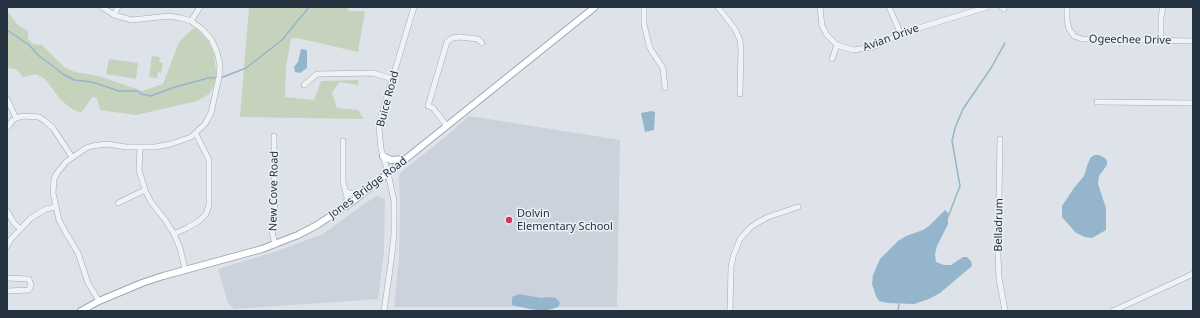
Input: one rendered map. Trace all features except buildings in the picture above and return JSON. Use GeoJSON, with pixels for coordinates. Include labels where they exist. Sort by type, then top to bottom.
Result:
{"type":"FeatureCollection","features":[{"type":"Feature","properties":{"kind":"main road","name":"Jones Bridge Road"},"geometry":{"type":"LineString","coordinates":[[81,311],[98,301],[142,283],[186,269],[275,245],[317,225],[346,207],[595,7]]}},
{"type":"Feature","properties":{"kind":"main road"},"geometry":{"type":"LineString","coordinates":[[384,156],[391,160],[406,159]]}},
{"type":"Feature","properties":{"kind":"street"},"geometry":{"type":"LineString","coordinates":[[98,301],[88,283],[78,253],[62,227],[53,193],[54,179],[61,166],[72,157],[86,148],[98,144],[140,148],[155,147],[186,140],[196,134],[205,124],[211,113],[219,77],[220,65],[218,52],[211,39],[202,29],[191,21],[170,16],[132,20],[114,15],[102,7]]}},
{"type":"Feature","properties":{"kind":"street"},"geometry":{"type":"LineString","coordinates":[[114,15],[118,7]]}},
{"type":"Feature","properties":{"kind":"street"},"geometry":{"type":"LineString","coordinates":[[191,21],[200,7]]}},
{"type":"Feature","properties":{"kind":"street","name":"Buice Road"},"geometry":{"type":"LineString","coordinates":[[384,311],[394,234],[394,201],[380,141],[379,128],[381,116],[414,7]]}},
{"type":"Feature","properties":{"kind":"street"},"geometry":{"type":"LineString","coordinates":[[644,7],[644,24],[649,45],[663,68],[665,88]]}},
{"type":"Feature","properties":{"kind":"street"},"geometry":{"type":"LineString","coordinates":[[718,7],[735,28],[740,40],[740,94]]}},
{"type":"Feature","properties":{"kind":"street"},"geometry":{"type":"LineString","coordinates":[[820,7],[822,26],[827,35],[837,45],[832,59]]}},
{"type":"Feature","properties":{"kind":"street"},"geometry":{"type":"LineString","coordinates":[[889,7],[901,34]]}},
{"type":"Feature","properties":{"kind":"street","name":"Avian Drive"},"geometry":{"type":"LineString","coordinates":[[837,45],[853,50],[865,49],[878,45],[901,34],[987,7]]}},
{"type":"Feature","properties":{"kind":"street","name":"Ogeechee Drive"},"geometry":{"type":"LineString","coordinates":[[1067,7],[1069,29],[1074,36],[1082,39],[1193,41]]}},
{"type":"Feature","properties":{"kind":"street"},"geometry":{"type":"LineString","coordinates":[[1161,41],[1161,17],[1163,7]]}},
{"type":"Feature","properties":{"kind":"street"},"geometry":{"type":"LineString","coordinates":[[447,126],[433,108],[428,106],[447,42],[452,38],[460,37],[478,39],[482,43]]}},
{"type":"Feature","properties":{"kind":"street"},"geometry":{"type":"LineString","coordinates":[[304,85],[317,74],[373,73],[393,79]]}},
{"type":"Feature","properties":{"kind":"street"},"geometry":{"type":"LineString","coordinates":[[7,99],[16,118]]}},
{"type":"Feature","properties":{"kind":"street"},"geometry":{"type":"LineString","coordinates":[[1097,102],[1193,103]]}},
{"type":"Feature","properties":{"kind":"street"},"geometry":{"type":"LineString","coordinates":[[7,128],[12,120],[23,116],[32,116],[45,121],[53,128],[72,157]]}},
{"type":"Feature","properties":{"kind":"street"},"geometry":{"type":"LineString","coordinates":[[174,234],[199,221],[206,214],[209,205],[209,160],[196,134]]}},
{"type":"Feature","properties":{"kind":"street","name":"New Cove Road"},"geometry":{"type":"LineString","coordinates":[[274,136],[275,218],[272,231],[275,245]]}},
{"type":"Feature","properties":{"kind":"street","name":"Belladrum"},"geometry":{"type":"LineString","coordinates":[[1000,139],[998,256],[999,278],[1005,311]]}},
{"type":"Feature","properties":{"kind":"street"},"geometry":{"type":"LineString","coordinates":[[343,141],[343,182],[346,192],[346,207]]}},
{"type":"Feature","properties":{"kind":"street"},"geometry":{"type":"LineString","coordinates":[[140,148],[139,170],[145,190],[151,202],[174,234],[186,269]]}},
{"type":"Feature","properties":{"kind":"street"},"geometry":{"type":"LineString","coordinates":[[118,203],[145,190]]}},
{"type":"Feature","properties":{"kind":"street"},"geometry":{"type":"LineString","coordinates":[[346,192],[360,196]]}},
{"type":"Feature","properties":{"kind":"street"},"geometry":{"type":"LineString","coordinates":[[7,246],[10,239],[38,213],[46,209],[56,207]]}},
{"type":"Feature","properties":{"kind":"street"},"geometry":{"type":"LineString","coordinates":[[730,311],[731,267],[740,239],[757,222],[798,207]]}},
{"type":"Feature","properties":{"kind":"street"},"geometry":{"type":"LineString","coordinates":[[7,211],[14,223],[20,229]]}},
{"type":"Feature","properties":{"kind":"street"},"geometry":{"type":"LineString","coordinates":[[1113,311],[1193,274]]}},
{"type":"Feature","properties":{"kind":"street"},"geometry":{"type":"LineString","coordinates":[[7,278],[29,278],[31,285],[29,290],[7,291]]}},
{"type":"Feature","properties":{"kind":"shaded area","name":"Dolvin Elementary School"},"geometry":{"type":"Polygon","coordinates":[[[469,116],[620,140],[617,307],[394,307],[399,258],[400,173],[469,116]]]}},
{"type":"Feature","properties":{"kind":"shaded area"},"geometry":{"type":"Polygon","coordinates":[[[378,196],[385,199],[384,251],[378,299],[234,309],[228,303],[218,269],[277,251],[323,234],[367,202],[378,196]]]}},
{"type":"Feature","properties":{"kind":"green space"},"geometry":{"type":"Polygon","coordinates":[[[249,7],[347,7],[349,11],[365,11],[358,52],[297,38],[291,39],[286,67],[285,97],[314,100],[321,81],[358,80],[358,85],[339,82],[332,93],[337,108],[358,110],[364,119],[240,117],[249,7]]]}},
{"type":"Feature","properties":{"kind":"green space"},"geometry":{"type":"Polygon","coordinates":[[[7,11],[18,25],[28,31],[28,39],[33,44],[42,45],[64,67],[75,72],[99,76],[142,91],[163,84],[179,42],[191,30],[196,28],[209,42],[214,55],[216,72],[214,85],[209,94],[197,101],[136,115],[100,110],[97,98],[92,97],[80,113],[72,109],[61,100],[45,79],[36,74],[23,77],[16,69],[7,68],[7,11]]]}},
{"type":"Feature","properties":{"kind":"green space"},"geometry":{"type":"Polygon","coordinates":[[[152,56],[160,57],[159,62],[163,63],[161,73],[158,72],[157,78],[149,77],[152,56]]]}},
{"type":"Feature","properties":{"kind":"green space"},"geometry":{"type":"Polygon","coordinates":[[[109,59],[138,63],[136,79],[106,74],[109,59]]]}},
{"type":"Feature","properties":{"kind":"water"},"geometry":{"type":"Polygon","coordinates":[[[301,49],[307,50],[307,68],[300,73],[295,72],[294,67],[298,62],[301,49]]]}},
{"type":"Feature","properties":{"kind":"water"},"geometry":{"type":"Polygon","coordinates":[[[651,111],[655,112],[654,130],[645,132],[641,113],[651,111]]]}},
{"type":"Feature","properties":{"kind":"water"},"geometry":{"type":"Polygon","coordinates":[[[1095,155],[1105,158],[1107,161],[1107,165],[1099,176],[1098,184],[1106,208],[1106,230],[1092,238],[1076,233],[1062,217],[1062,206],[1084,176],[1091,157],[1095,155]]]}},
{"type":"Feature","properties":{"kind":"water"},"geometry":{"type":"Polygon","coordinates":[[[945,210],[948,213],[948,224],[937,246],[935,254],[936,262],[944,265],[951,265],[963,257],[967,257],[971,261],[972,266],[940,293],[929,299],[914,304],[888,303],[879,301],[872,284],[873,275],[880,259],[898,241],[906,236],[923,230],[945,210]]]}},
{"type":"Feature","properties":{"kind":"water"},"geometry":{"type":"Polygon","coordinates":[[[519,294],[541,298],[556,298],[560,303],[558,307],[544,311],[512,305],[512,297],[519,294]]]}},
{"type":"Feature","properties":{"kind":"waterway"},"geometry":{"type":"LineString","coordinates":[[7,30],[29,45],[38,55],[63,74],[74,80],[92,82],[119,91],[138,91],[141,94],[151,96],[172,88],[208,78],[223,77],[246,68],[282,40],[309,7]]}},
{"type":"Feature","properties":{"kind":"waterway"},"geometry":{"type":"LineString","coordinates":[[948,217],[960,186],[952,141],[955,128],[963,109],[991,68],[1005,43]]}},
{"type":"Feature","properties":{"kind":"waterway"},"geometry":{"type":"LineString","coordinates":[[898,311],[899,304]]}},
{"type":"Feature","properties":{"kind":"place","name":"Dolvin Elementary School"},"geometry":{"type":"Point","coordinates":[509,220]}}]}
